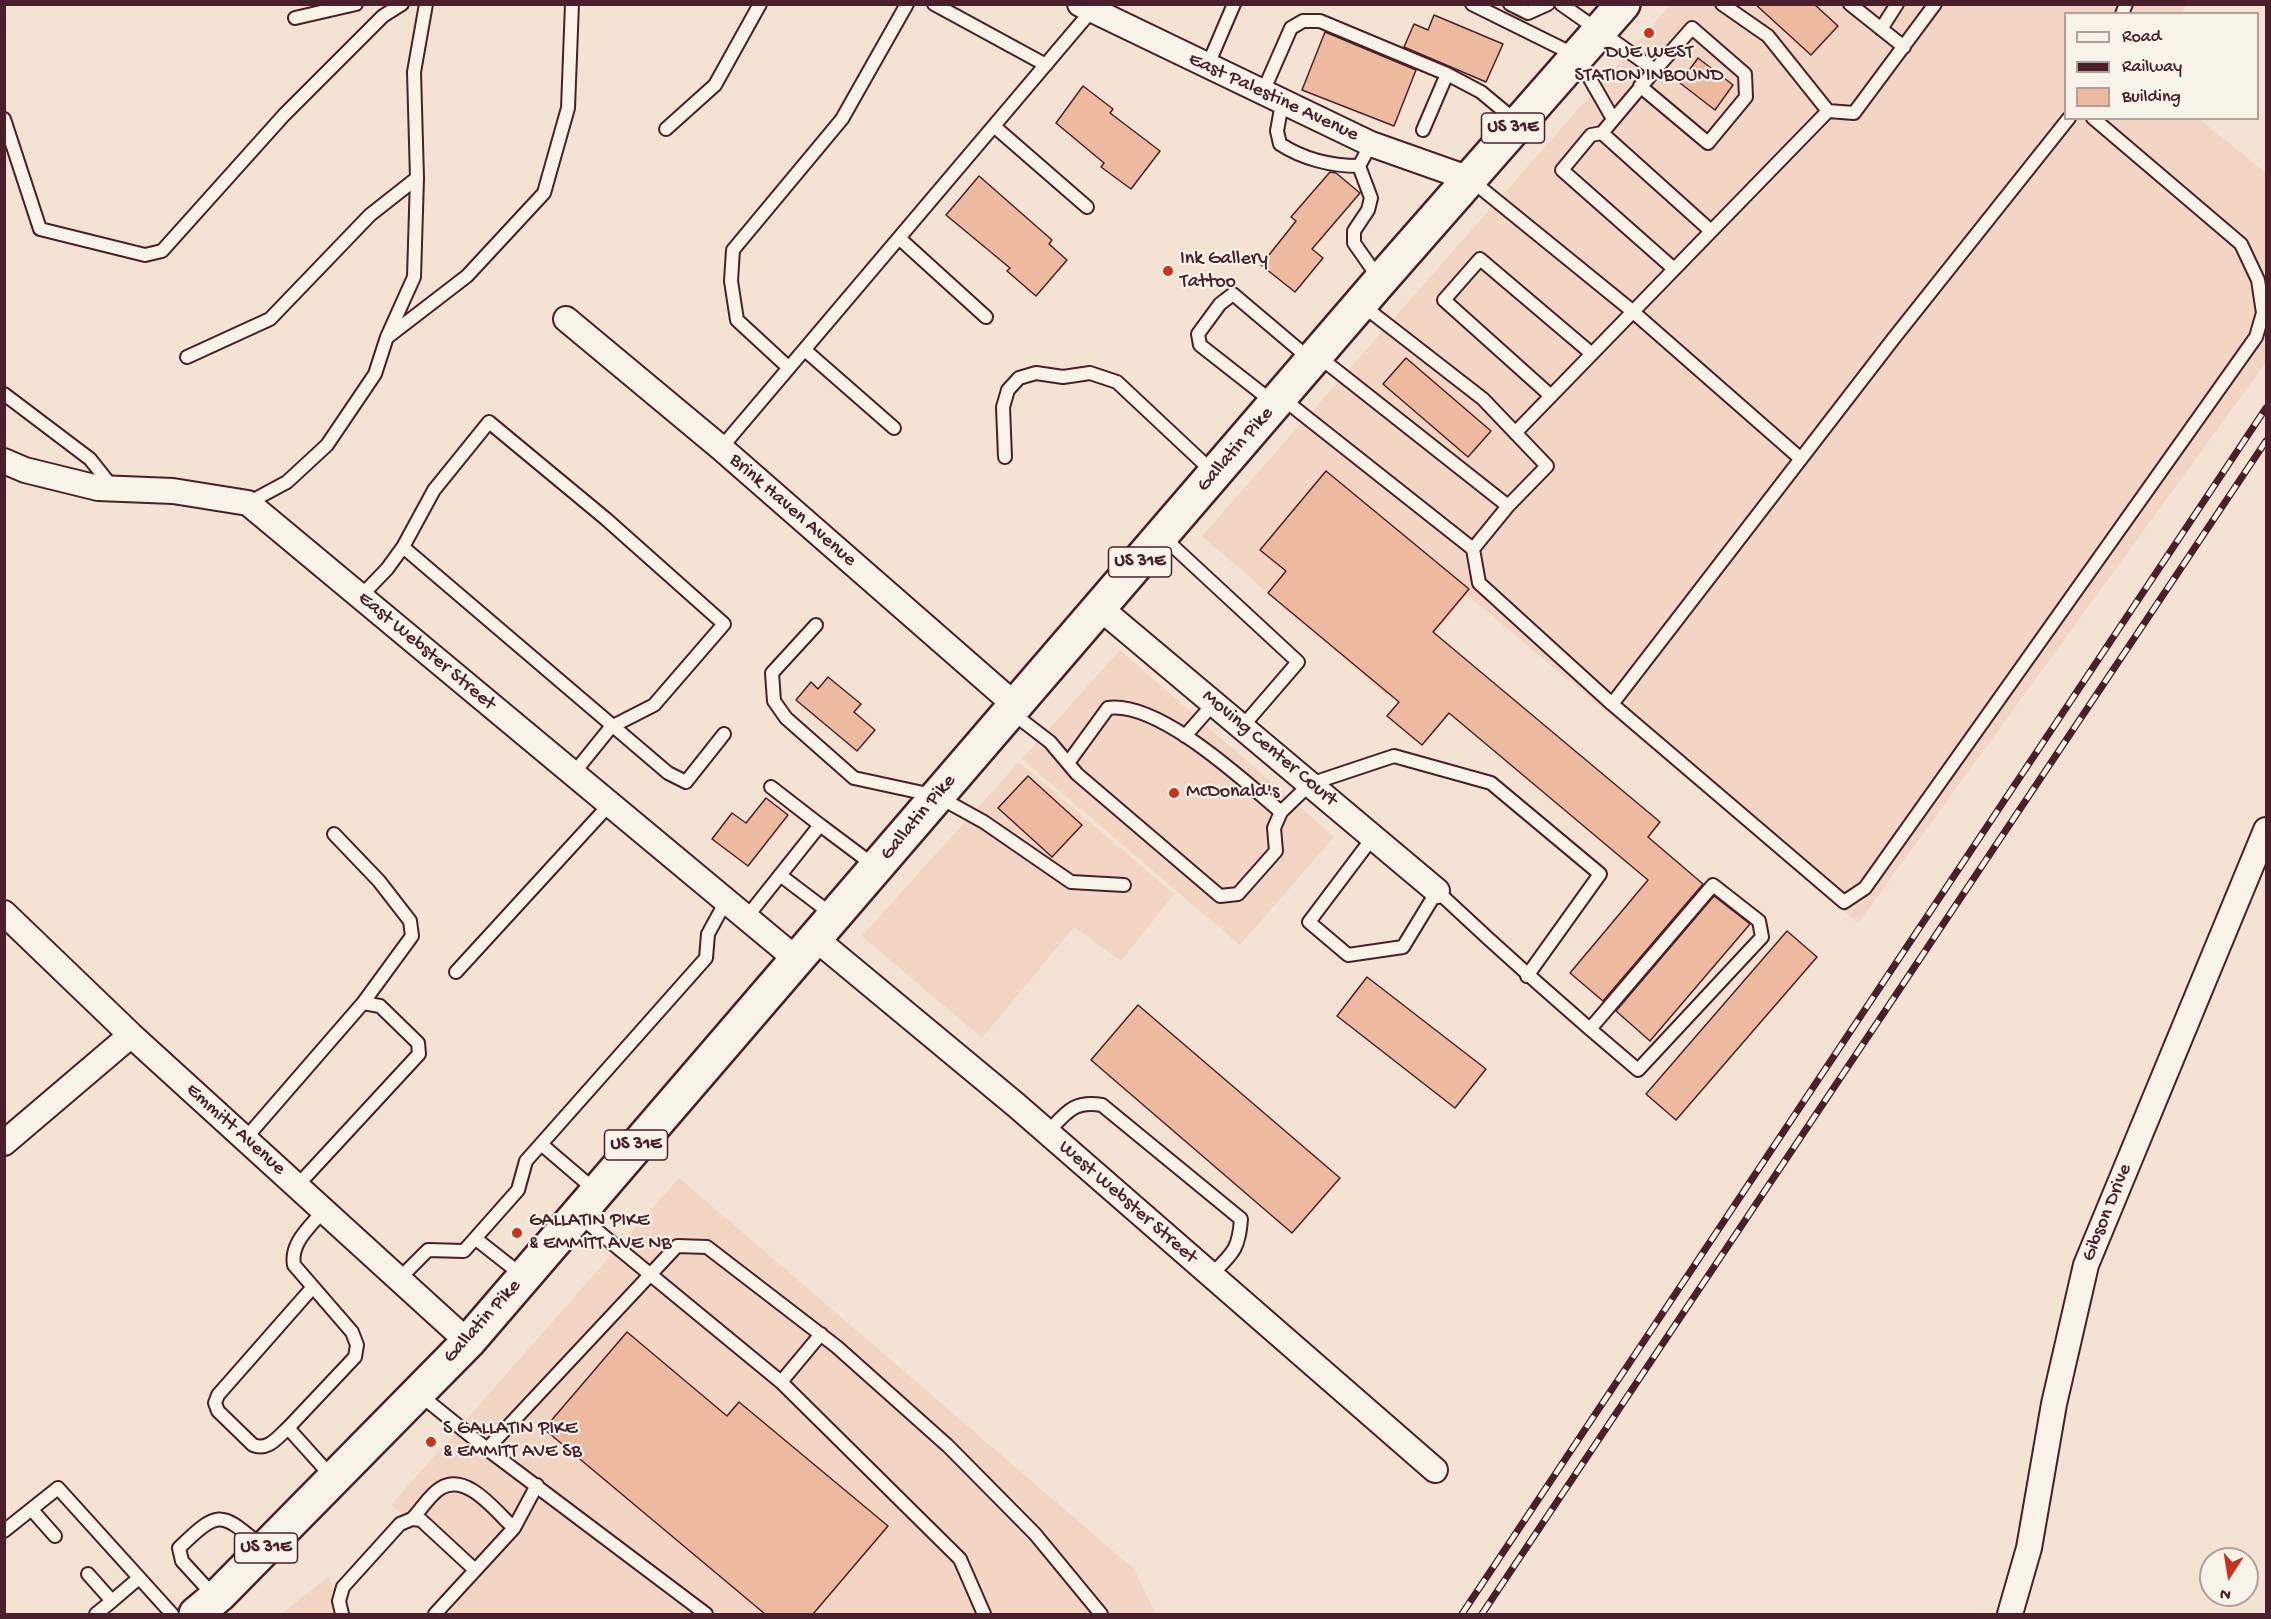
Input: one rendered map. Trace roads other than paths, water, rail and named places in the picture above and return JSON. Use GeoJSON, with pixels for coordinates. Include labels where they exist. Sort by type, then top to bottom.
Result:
{"type":"FeatureCollection","features":[{"type":"Feature","properties":{"kind":"main road","name":"Gallatin Pike"},"geometry":{"type":"LineString","coordinates":[[206,1606],[468,1342],[1370,293],[1623,4]]}},
{"type":"Feature","properties":{"kind":"street","name":"East Palestine Avenue"},"geometry":{"type":"LineString","coordinates":[[1086,7],[1272,99],[1371,144],[1470,179]]}},
{"type":"Feature","properties":{"kind":"street","name":"Brink Haven Avenue"},"geometry":{"type":"LineString","coordinates":[[566,319],[721,448],[1013,708]]}},
{"type":"Feature","properties":{"kind":"street"},"geometry":{"type":"LineString","coordinates":[[4,460],[36,472],[98,488],[173,491],[248,503]]}},
{"type":"Feature","properties":{"kind":"street","name":"East Webster Street"},"geometry":{"type":"LineString","coordinates":[[248,503],[746,918],[816,938]]}},
{"type":"Feature","properties":{"kind":"street","name":"Moving Center Court"},"geometry":{"type":"LineString","coordinates":[[1100,608],[1437,891]]}},
{"type":"Feature","properties":{"kind":"street","name":"Gibson Drive"},"geometry":{"type":"LineString","coordinates":[[2010,1614],[2030,1548],[2054,1404],[2086,1264],[2266,830]]}},
{"type":"Feature","properties":{"kind":"street","name":"Emmitt Avenue"},"geometry":{"type":"LineString","coordinates":[[4,913],[131,1035],[468,1342]]}},
{"type":"Feature","properties":{"kind":"street","name":"West Webster Street"},"geometry":{"type":"LineString","coordinates":[[816,938],[1047,1133],[1435,1470]]}},
{"type":"Feature","properties":{"kind":"street"},"geometry":{"type":"LineString","coordinates":[[4,1143],[131,1035]]}},
{"type":"Feature","properties":{"kind":"lane"},"geometry":{"type":"LineString","coordinates":[[295,18],[356,4]]}},
{"type":"Feature","properties":{"kind":"lane"},"geometry":{"type":"LineString","coordinates":[[4,119],[40,228],[145,255],[162,251],[284,116],[383,16],[402,4]]}},
{"type":"Feature","properties":{"kind":"lane"},"geometry":{"type":"LineString","coordinates":[[248,503],[287,482],[327,445],[375,374],[387,337],[414,277],[417,178],[414,72],[426,4]]}},
{"type":"Feature","properties":{"kind":"lane"},"geometry":{"type":"LineString","coordinates":[[387,337],[467,276],[544,193],[568,108],[573,4]]}},
{"type":"Feature","properties":{"kind":"lane"},"geometry":{"type":"LineString","coordinates":[[666,129],[716,85],[760,4]]}},
{"type":"Feature","properties":{"kind":"lane"},"geometry":{"type":"LineString","coordinates":[[789,368],[737,320],[731,280],[733,250],[842,119],[907,4]]}},
{"type":"Feature","properties":{"kind":"lane"},"geometry":{"type":"LineString","coordinates":[[934,4],[1046,65]]}},
{"type":"Feature","properties":{"kind":"lane"},"geometry":{"type":"LineString","coordinates":[[1207,67],[1234,4]]}},
{"type":"Feature","properties":{"kind":"lane"},"geometry":{"type":"LineString","coordinates":[[1472,4],[1577,56],[1613,119]]}},
{"type":"Feature","properties":{"kind":"lane"},"geometry":{"type":"LineString","coordinates":[[1510,4],[1528,13],[1548,4]]}},
{"type":"Feature","properties":{"kind":"lane"},"geometry":{"type":"LineString","coordinates":[[1561,4],[1655,70]]}},
{"type":"Feature","properties":{"kind":"lane"},"geometry":{"type":"LineString","coordinates":[[1722,4],[1768,36],[1828,111],[1854,113],[1935,4]]}},
{"type":"Feature","properties":{"kind":"lane"},"geometry":{"type":"LineString","coordinates":[[1850,4],[1904,47]]}},
{"type":"Feature","properties":{"kind":"lane"},"geometry":{"type":"LineString","coordinates":[[1881,29],[1897,4]]}},
{"type":"Feature","properties":{"kind":"lane"},"geometry":{"type":"LineString","coordinates":[[721,448],[995,127],[1046,65],[1086,7]]}},
{"type":"Feature","properties":{"kind":"lane"},"geometry":{"type":"LineString","coordinates":[[1359,166],[1333,165],[1292,152],[1280,144],[1272,99],[1291,28],[1303,21],[1320,21],[1447,74],[1481,92],[1518,123]]}},
{"type":"Feature","properties":{"kind":"lane"},"geometry":{"type":"LineString","coordinates":[[1602,134],[1640,86],[1692,28],[1745,74],[1746,97],[1708,143],[1640,86]]}},
{"type":"Feature","properties":{"kind":"lane"},"geometry":{"type":"LineString","coordinates":[[1423,130],[1447,74]]}},
{"type":"Feature","properties":{"kind":"lane"},"geometry":{"type":"LineString","coordinates":[[1515,433],[1592,354],[1631,310],[1828,111]]}},
{"type":"Feature","properties":{"kind":"lane"},"geometry":{"type":"LineString","coordinates":[[1612,704],[1893,338],[2067,120]]}},
{"type":"Feature","properties":{"kind":"lane"},"geometry":{"type":"LineString","coordinates":[[1508,506],[1233,294],[1220,304],[1198,334],[1200,345],[1278,400],[1473,549],[1479,583],[1612,704],[1844,902],[1865,888],[2256,337],[2263,313],[2258,280],[2241,244],[2095,120]]}},
{"type":"Feature","properties":{"kind":"lane"},"geometry":{"type":"LineString","coordinates":[[995,127],[1087,207]]}},
{"type":"Feature","properties":{"kind":"lane"},"geometry":{"type":"LineString","coordinates":[[1674,269],[1562,170],[1591,135],[1602,134],[1711,231]]}},
{"type":"Feature","properties":{"kind":"lane"},"geometry":{"type":"LineString","coordinates":[[1371,144],[1359,166],[1371,198],[1368,210],[1354,231],[1354,243],[1370,293],[1482,399],[1547,465],[1508,506],[1473,549]]}},
{"type":"Feature","properties":{"kind":"lane"},"geometry":{"type":"LineString","coordinates":[[187,357],[270,319],[370,215],[417,178]]}},
{"type":"Feature","properties":{"kind":"lane"},"geometry":{"type":"LineString","coordinates":[[1470,179],[1631,310],[1801,459]]}},
{"type":"Feature","properties":{"kind":"lane"},"geometry":{"type":"LineString","coordinates":[[899,238],[986,317]]}},
{"type":"Feature","properties":{"kind":"lane"},"geometry":{"type":"LineString","coordinates":[[1551,396],[1444,300],[1480,259],[1592,354]]}},
{"type":"Feature","properties":{"kind":"lane"},"geometry":{"type":"LineString","coordinates":[[806,351],[894,428]]}},
{"type":"Feature","properties":{"kind":"lane"},"geometry":{"type":"LineString","coordinates":[[1005,457],[1003,407],[1008,390],[1019,378],[1036,373],[1063,377],[1090,374],[1118,382],[1215,474]]}},
{"type":"Feature","properties":{"kind":"lane"},"geometry":{"type":"LineString","coordinates":[[4,394],[90,459],[113,488]]}},
{"type":"Feature","properties":{"kind":"lane"},"geometry":{"type":"LineString","coordinates":[[360,597],[387,569],[403,547],[434,490],[489,422],[606,519],[724,624],[654,705],[611,726],[573,774]]}},
{"type":"Feature","properties":{"kind":"lane"},"geometry":{"type":"LineString","coordinates":[[1162,536],[1298,662],[1242,727]]}},
{"type":"Feature","properties":{"kind":"lane"},"geometry":{"type":"LineString","coordinates":[[403,547],[668,773],[686,782],[724,734]]}},
{"type":"Feature","properties":{"kind":"lane"},"geometry":{"type":"LineString","coordinates":[[816,625],[771,673],[774,701],[786,718],[854,778],[938,796],[984,822],[1071,882],[1124,885]]}},
{"type":"Feature","properties":{"kind":"lane"},"geometry":{"type":"LineString","coordinates":[[1185,736],[1214,703]]}},
{"type":"Feature","properties":{"kind":"lane"},"geometry":{"type":"LineString","coordinates":[[1068,763],[1108,708],[1123,706],[1201,744],[1281,812]]}},
{"type":"Feature","properties":{"kind":"lane"},"geometry":{"type":"LineString","coordinates":[[1013,708],[1050,742],[1068,763],[1220,896],[1238,894],[1276,851],[1274,828],[1281,812],[1310,784],[1394,756],[1491,783],[1600,874],[1527,976]]}},
{"type":"Feature","properties":{"kind":"lane"},"geometry":{"type":"LineString","coordinates":[[771,787],[877,867]]}},
{"type":"Feature","properties":{"kind":"lane"},"geometry":{"type":"LineString","coordinates":[[456,972],[610,804]]}},
{"type":"Feature","properties":{"kind":"lane"},"geometry":{"type":"LineString","coordinates":[[746,918],[820,825]]}},
{"type":"Feature","properties":{"kind":"lane"},"geometry":{"type":"LineString","coordinates":[[244,1139],[363,1003],[412,936],[410,921],[379,881],[334,834]]}},
{"type":"Feature","properties":{"kind":"lane"},"geometry":{"type":"LineString","coordinates":[[1373,837],[1309,922],[1348,955],[1403,947],[1437,891],[1527,976],[1638,1070],[1762,936],[1760,921],[1713,885],[1590,1029]]}},
{"type":"Feature","properties":{"kind":"lane"},"geometry":{"type":"LineString","coordinates":[[780,874],[816,938]]}},
{"type":"Feature","properties":{"kind":"lane"},"geometry":{"type":"LineString","coordinates":[[399,1279],[428,1250],[464,1251],[476,1239],[518,1190],[525,1161],[706,958],[708,934],[726,901]]}},
{"type":"Feature","properties":{"kind":"lane"},"geometry":{"type":"LineString","coordinates":[[297,1186],[419,1054],[418,1043],[380,1006],[363,1003]]}},
{"type":"Feature","properties":{"kind":"lane"},"geometry":{"type":"LineString","coordinates":[[1047,1133],[1069,1109],[1086,1102],[1102,1105],[1241,1220],[1240,1242],[1235,1252],[1210,1275]]}},
{"type":"Feature","properties":{"kind":"lane"},"geometry":{"type":"LineString","coordinates":[[542,1144],[587,1203],[651,1275],[781,1382],[960,1559],[984,1614]]}},
{"type":"Feature","properties":{"kind":"lane"},"geometry":{"type":"LineString","coordinates":[[313,1287],[218,1395],[216,1403],[218,1411],[253,1445],[260,1448],[270,1445],[288,1428],[355,1357],[357,1345],[352,1332],[294,1265],[292,1256],[295,1245],[323,1210]]}},
{"type":"Feature","properties":{"kind":"lane"},"geometry":{"type":"LineString","coordinates":[[476,1239],[524,1277]]}},
{"type":"Feature","properties":{"kind":"lane"},"geometry":{"type":"LineString","coordinates":[[487,1449],[677,1246],[707,1247],[821,1334],[948,1446],[1035,1534],[1101,1614]]}},
{"type":"Feature","properties":{"kind":"lane"},"geometry":{"type":"LineString","coordinates":[[781,1382],[821,1334]]}},
{"type":"Feature","properties":{"kind":"lane"},"geometry":{"type":"LineString","coordinates":[[418,1393],[487,1449],[706,1614]]}},
{"type":"Feature","properties":{"kind":"lane"},"geometry":{"type":"LineString","coordinates":[[288,1428],[333,1479]]}},
{"type":"Feature","properties":{"kind":"lane"},"geometry":{"type":"LineString","coordinates":[[412,1519],[439,1488],[450,1483],[467,1486],[514,1528]]}},
{"type":"Feature","properties":{"kind":"lane"},"geometry":{"type":"LineString","coordinates":[[435,1614],[514,1528],[537,1485]]}},
{"type":"Feature","properties":{"kind":"lane"},"geometry":{"type":"LineString","coordinates":[[4,1531],[58,1488],[172,1614]]}},
{"type":"Feature","properties":{"kind":"lane"},"geometry":{"type":"LineString","coordinates":[[32,1510],[55,1536]]}},
{"type":"Feature","properties":{"kind":"lane"},"geometry":{"type":"LineString","coordinates":[[206,1606],[182,1561],[179,1548],[203,1525],[219,1518],[228,1519],[265,1549]]}},
{"type":"Feature","properties":{"kind":"lane"},"geometry":{"type":"LineString","coordinates":[[342,1614],[339,1601],[343,1587],[399,1524],[412,1519],[421,1520],[474,1569]]}},
{"type":"Feature","properties":{"kind":"lane"},"geometry":{"type":"LineString","coordinates":[[88,1574],[112,1601]]}},
{"type":"Feature","properties":{"kind":"lane"},"geometry":{"type":"LineString","coordinates":[[96,1614],[139,1578]]}},
{"type":"Feature","properties":{"kind":"railway"},"geometry":{"type":"LineString","coordinates":[[1462,1614],[2266,408]]}},
{"type":"Feature","properties":{"kind":"railway"},"geometry":{"type":"LineString","coordinates":[[1482,1614],[2266,441]]}},
{"type":"Feature","properties":{"kind":"place","name":"DUE WEST STATION INBOUND"},"geometry":{"type":"Point","coordinates":[1649,33]}},
{"type":"Feature","properties":{"kind":"place","name":"Ink Gallery Tattoo"},"geometry":{"type":"Point","coordinates":[1168,271]}},
{"type":"Feature","properties":{"kind":"place","name":"McDonald's"},"geometry":{"type":"Point","coordinates":[1174,793]}},
{"type":"Feature","properties":{"kind":"place","name":"GALLATIN PIKE & EMMITT AVE NB"},"geometry":{"type":"Point","coordinates":[517,1233]}},
{"type":"Feature","properties":{"kind":"place","name":"S GALLATIN PIKE & EMMITT AVE SB"},"geometry":{"type":"Point","coordinates":[431,1442]}}]}
